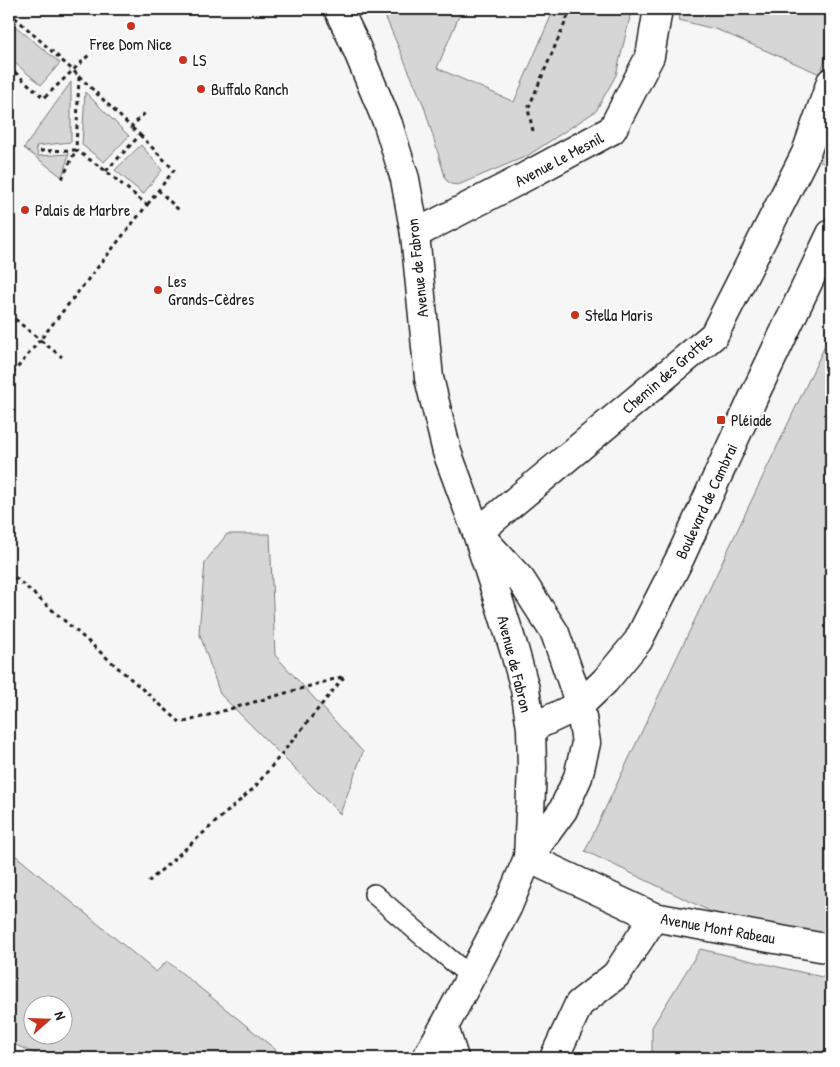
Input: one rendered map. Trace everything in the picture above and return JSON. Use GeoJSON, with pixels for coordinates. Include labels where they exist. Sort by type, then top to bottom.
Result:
{"type":"FeatureCollection","features":[{"type":"Feature","properties":{"kind":"main road","name":"Avenue de Fabron"},"geometry":{"type":"LineString","coordinates":[[338,9],[354,42],[388,124],[405,179],[415,234],[429,378],[447,452],[477,533],[514,648],[525,689],[531,728],[532,768],[528,858]]}},
{"type":"Feature","properties":{"kind":"main road","name":"Avenue Le Mesnil"},"geometry":{"type":"LineString","coordinates":[[415,234],[612,130],[650,56],[658,9]]}},
{"type":"Feature","properties":{"kind":"main road","name":"Chemin des Grottes"},"geometry":{"type":"LineString","coordinates":[[477,533],[714,335],[806,153],[831,82]]}},
{"type":"Feature","properties":{"kind":"main road","name":"Boulevard de Cambrai"},"geometry":{"type":"LineString","coordinates":[[531,728],[580,705],[605,680],[638,641],[680,558],[831,234]]}},
{"type":"Feature","properties":{"kind":"main road","name":"Avenue de Fabron"},"geometry":{"type":"LineString","coordinates":[[426,1058],[507,908],[528,858],[563,810],[578,777],[586,742],[580,705],[555,633],[521,580],[477,533]]}},
{"type":"Feature","properties":{"kind":"main road","name":"Avenue Mont Rabeau"},"geometry":{"type":"LineString","coordinates":[[528,858],[654,917],[831,949]]}},
{"type":"Feature","properties":{"kind":"main road"},"geometry":{"type":"LineString","coordinates":[[554,1058],[579,1004],[616,975],[654,917]]}},
{"type":"Feature","properties":{"kind":"main road"},"geometry":{"type":"LineString","coordinates":[[444,1027],[454,1058]]}},
{"type":"Feature","properties":{"kind":"lane"},"geometry":{"type":"LineString","coordinates":[[374,894],[471,977]]}},
{"type":"Feature","properties":{"kind":"path"},"geometry":{"type":"LineString","coordinates":[[528,109],[570,9]]}},
{"type":"Feature","properties":{"kind":"path"},"geometry":{"type":"LineString","coordinates":[[9,12],[74,70],[174,170],[9,378]]}},
{"type":"Feature","properties":{"kind":"path"},"geometry":{"type":"LineString","coordinates":[[9,67],[44,98],[90,54]]}},
{"type":"Feature","properties":{"kind":"path"},"geometry":{"type":"LineString","coordinates":[[61,181],[76,150],[79,76]]}},
{"type":"Feature","properties":{"kind":"path"},"geometry":{"type":"LineString","coordinates":[[131,127],[147,111]]}},
{"type":"Feature","properties":{"kind":"path"},"geometry":{"type":"LineString","coordinates":[[106,171],[140,135]]}},
{"type":"Feature","properties":{"kind":"path"},"geometry":{"type":"LineString","coordinates":[[40,151],[76,150],[106,171],[147,205]]}},
{"type":"Feature","properties":{"kind":"path"},"geometry":{"type":"LineString","coordinates":[[158,190],[180,211]]}},
{"type":"Feature","properties":{"kind":"path"},"geometry":{"type":"LineString","coordinates":[[9,314],[62,357]]}},
{"type":"Feature","properties":{"kind":"path"},"geometry":{"type":"LineString","coordinates":[[9,572],[181,723],[345,676],[254,788],[148,882]]}},
{"type":"Feature","properties":{"kind":"shaded area"},"geometry":{"type":"Polygon","coordinates":[[[382,9],[462,9],[437,68],[514,102],[554,9],[632,9],[616,75],[596,111],[527,156],[458,185],[451,184],[446,180],[424,106],[382,9]]]}},
{"type":"Feature","properties":{"kind":"shaded area"},"geometry":{"type":"Polygon","coordinates":[[[681,9],[831,9],[831,42],[820,74],[718,30],[679,20],[681,9]]]}},
{"type":"Feature","properties":{"kind":"shaded area"},"geometry":{"type":"Polygon","coordinates":[[[9,21],[60,63],[41,85],[9,58],[9,21]]]}},
{"type":"Feature","properties":{"kind":"shaded area"},"geometry":{"type":"Polygon","coordinates":[[[71,82],[71,142],[36,146],[38,156],[69,154],[62,177],[24,148],[71,82]]]}},
{"type":"Feature","properties":{"kind":"shaded area"},"geometry":{"type":"Polygon","coordinates":[[[85,92],[129,136],[104,162],[82,145],[85,92]]]}},
{"type":"Feature","properties":{"kind":"shaded area"},"geometry":{"type":"Polygon","coordinates":[[[831,122],[831,167],[817,160],[831,122]]]}},
{"type":"Feature","properties":{"kind":"shaded area"},"geometry":{"type":"Polygon","coordinates":[[[141,145],[162,170],[143,194],[115,170],[141,145]]]}},
{"type":"Feature","properties":{"kind":"shaded area"},"geometry":{"type":"Polygon","coordinates":[[[831,333],[831,930],[825,938],[720,916],[585,851],[831,333]]]}},
{"type":"Feature","properties":{"kind":"shaded area"},"geometry":{"type":"Polygon","coordinates":[[[227,534],[270,534],[275,655],[363,752],[340,814],[220,694],[199,632],[205,562],[227,534]]]}},
{"type":"Feature","properties":{"kind":"shaded area"},"geometry":{"type":"Polygon","coordinates":[[[9,850],[156,972],[167,961],[286,1058],[45,1058],[9,1042],[9,850]]]}},
{"type":"Feature","properties":{"kind":"shaded area"},"geometry":{"type":"Polygon","coordinates":[[[700,949],[831,979],[831,1058],[652,1058],[652,1027],[700,949]]]}},
{"type":"Feature","properties":{"kind":"place","name":"Free Dom Nice"},"geometry":{"type":"Point","coordinates":[131,26]}},
{"type":"Feature","properties":{"kind":"place","name":"LS"},"geometry":{"type":"Point","coordinates":[183,60]}},
{"type":"Feature","properties":{"kind":"place","name":"Buffalo Ranch"},"geometry":{"type":"Point","coordinates":[201,89]}},
{"type":"Feature","properties":{"kind":"place","name":"Palais de Marbre"},"geometry":{"type":"Point","coordinates":[25,210]}},
{"type":"Feature","properties":{"kind":"place","name":"Les Grands-Cèdres"},"geometry":{"type":"Point","coordinates":[158,290]}},
{"type":"Feature","properties":{"kind":"place","name":"Stella Maris"},"geometry":{"type":"Point","coordinates":[575,315]}},
{"type":"Feature","properties":{"kind":"place","name":"Pléiade"},"geometry":{"type":"Point","coordinates":[721,420]}}]}
